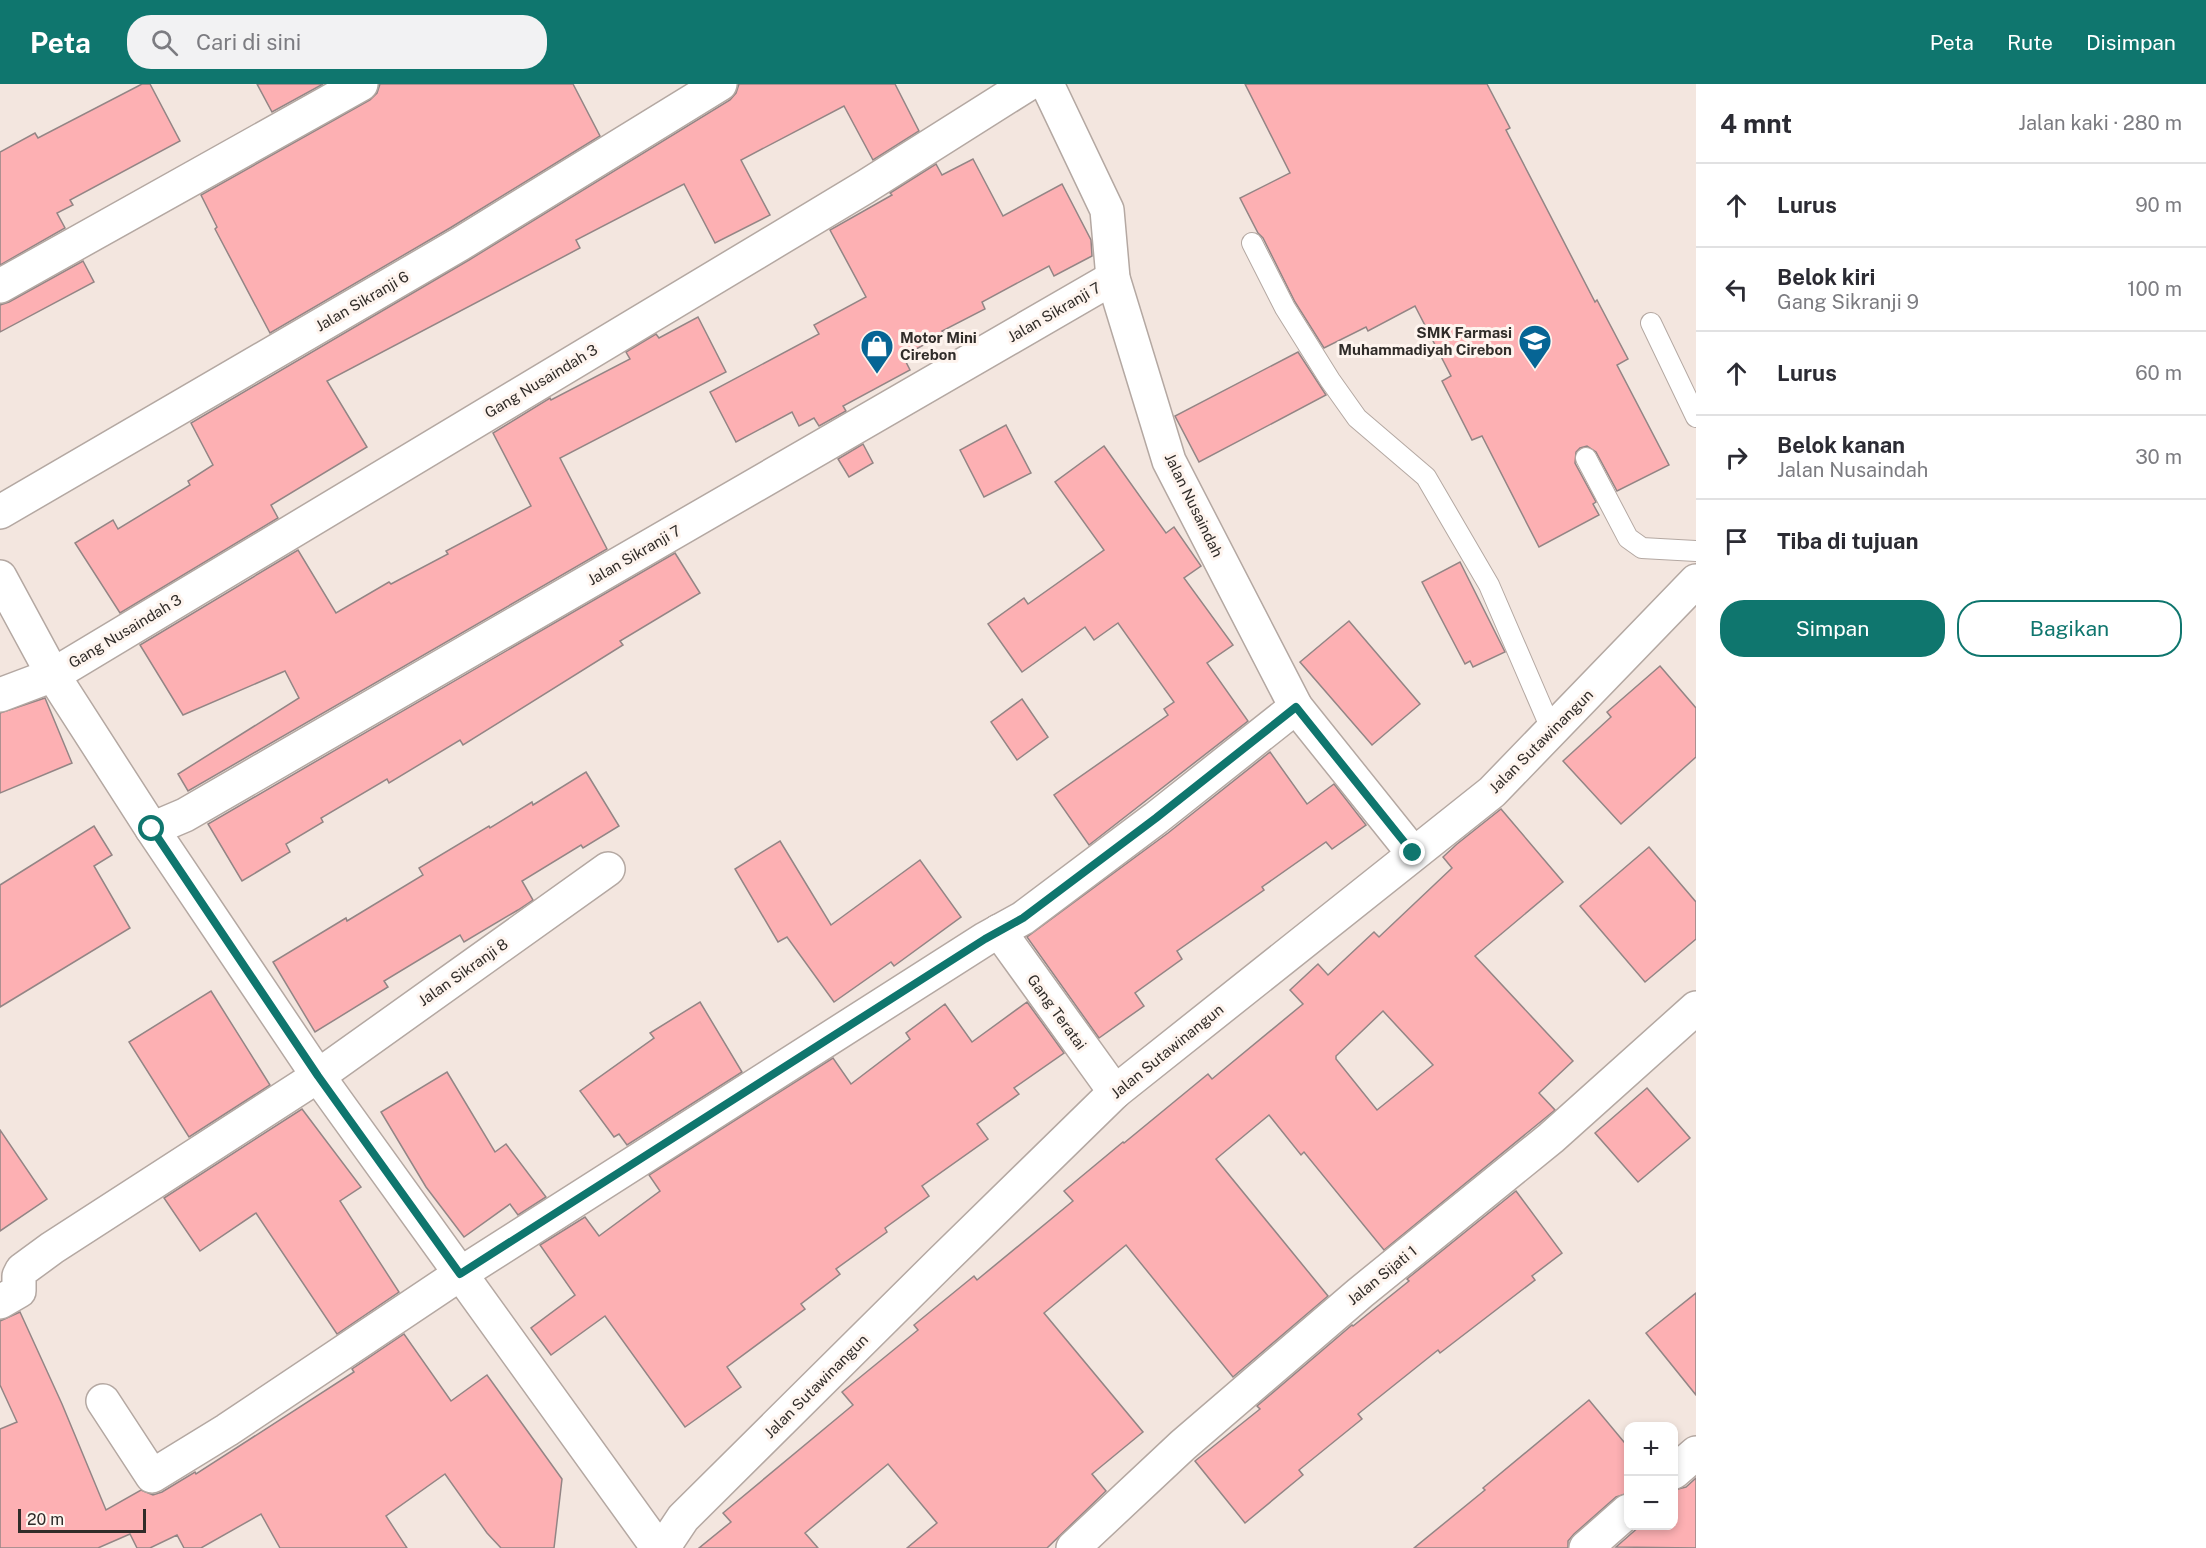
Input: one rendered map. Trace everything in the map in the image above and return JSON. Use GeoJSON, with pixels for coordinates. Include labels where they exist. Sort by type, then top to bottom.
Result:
{"type":"FeatureCollection","features":[{"type":"Feature","properties":{"kind":"street"},"geometry":{"type":"LineString","coordinates":[[0,286],[361,84]]}},
{"type":"Feature","properties":{"kind":"street","name":"Jalan Sikranji 6"},"geometry":{"type":"LineString","coordinates":[[0,512],[460,244],[720,84]]}},
{"type":"Feature","properties":{"kind":"street","name":"Gang Nusaindah 3"},"geometry":{"type":"LineString","coordinates":[[0,695],[53,675],[854,193],[1028,84]]}},
{"type":"Feature","properties":{"kind":"street","name":"Jalan Nusaindah"},"geometry":{"type":"LineString","coordinates":[[1047,84],[1107,210],[1113,278],[1169,461],[1296,707],[1413,853]]}},
{"type":"Feature","properties":{"kind":"street","name":"Jalan Sikranji 7"},"geometry":{"type":"LineString","coordinates":[[152,829],[185,815],[1113,278]]}},
{"type":"Feature","properties":{"kind":"street"},"geometry":{"type":"LineString","coordinates":[[0,577],[53,675],[152,829],[318,1076],[658,1548]]}},
{"type":"Feature","properties":{"kind":"street","name":"Jalan Sutawinangun"},"geometry":{"type":"LineString","coordinates":[[663,1548],[683,1518],[1115,1092],[1492,792],[1696,581]]}},
{"type":"Feature","properties":{"kind":"street"},"geometry":{"type":"LineString","coordinates":[[103,1401],[152,1476],[227,1430],[460,1274],[999,931],[1023,918],[1147,825],[1296,707]]}},
{"type":"Feature","properties":{"kind":"street","name":"Jalan Sikranji 8"},"geometry":{"type":"LineString","coordinates":[[0,1302],[19,1291],[19,1276],[22,1270],[52,1248],[318,1076],[608,869]]}},
{"type":"Feature","properties":{"kind":"street","name":"Gang Teratai"},"geometry":{"type":"LineString","coordinates":[[999,931],[1115,1092]]}},
{"type":"Feature","properties":{"kind":"street","name":"Jalan Sijati 1"},"geometry":{"type":"LineString","coordinates":[[1073,1548],[1183,1445],[1360,1293],[1551,1138],[1696,1008]]}},
{"type":"Feature","properties":{"kind":"street"},"geometry":{"type":"LineString","coordinates":[[1678,1469],[1696,1453]]}},
{"type":"Feature","properties":{"kind":"street"},"geometry":{"type":"LineString","coordinates":[[1586,1548],[1624,1515]]}},
{"type":"Feature","properties":{"kind":"lane"},"geometry":{"type":"LineString","coordinates":[[1252,243],[1285,308],[1357,418],[1426,477],[1489,585],[1552,731]]}},
{"type":"Feature","properties":{"kind":"lane"},"geometry":{"type":"LineString","coordinates":[[1651,323],[1696,417]]}},
{"type":"Feature","properties":{"kind":"lane"},"geometry":{"type":"LineString","coordinates":[[1586,458],[1628,538],[1642,548],[1696,551]]}},
{"type":"Feature","properties":{"kind":"building"},"geometry":{"type":"Polygon","coordinates":[[[142,84],[150,84],[180,141],[70,200],[73,205],[57,213],[65,228],[0,265],[0,152],[35,133],[38,138],[142,84]]]}},
{"type":"Feature","properties":{"kind":"building"},"geometry":{"type":"Polygon","coordinates":[[[257,84],[323,84],[272,112],[257,84]]]}},
{"type":"Feature","properties":{"kind":"building"},"geometry":{"type":"Polygon","coordinates":[[[380,84],[573,84],[600,136],[450,228],[270,333],[215,229],[217,227],[201,195],[370,100],[377,93],[380,84]]]}},
{"type":"Feature","properties":{"kind":"building"},"geometry":{"type":"Polygon","coordinates":[[[739,84],[895,84],[919,131],[873,160],[844,106],[741,160],[770,215],[715,243],[684,184],[576,240],[580,248],[327,381],[367,447],[271,505],[278,518],[120,613],[75,543],[113,520],[118,529],[190,485],[188,481],[213,465],[191,423],[469,260],[730,100],[739,84]]]}},
{"type":"Feature","properties":{"kind":"building"},"geometry":{"type":"Polygon","coordinates":[[[1245,84],[1487,84],[1510,128],[1506,130],[1595,302],[1597,300],[1628,359],[1617,365],[1669,465],[1617,491],[1596,452],[1587,446],[1580,448],[1576,452],[1575,463],[1596,502],[1593,504],[1599,515],[1539,547],[1482,436],[1472,440],[1442,381],[1451,376],[1415,306],[1368,331],[1366,327],[1324,348],[1295,302],[1240,198],[1290,173],[1245,84]]]}},
{"type":"Feature","properties":{"kind":"building"},"geometry":{"type":"Polygon","coordinates":[[[973,159],[1003,216],[1062,184],[1091,240],[1092,256],[1054,276],[1049,266],[982,302],[985,309],[942,331],[944,334],[903,356],[910,370],[843,406],[846,411],[819,426],[814,418],[799,426],[792,412],[736,442],[710,392],[819,334],[814,325],[866,297],[830,230],[892,195],[890,193],[936,164],[942,175],[973,159]]]}},
{"type":"Feature","properties":{"kind":"building"},"geometry":{"type":"Polygon","coordinates":[[[83,261],[94,282],[0,332],[0,305],[83,261]]]}},
{"type":"Feature","properties":{"kind":"building"},"geometry":{"type":"Polygon","coordinates":[[[698,317],[726,372],[560,458],[607,549],[188,791],[178,774],[299,698],[285,671],[183,715],[140,645],[298,550],[336,613],[389,582],[391,584],[448,554],[446,551],[531,506],[493,433],[550,398],[551,400],[630,359],[626,352],[656,334],[659,338],[698,317]]]}},
{"type":"Feature","properties":{"kind":"building"},"geometry":{"type":"Polygon","coordinates":[[[1298,352],[1326,395],[1199,462],[1175,416],[1298,352]]]}},
{"type":"Feature","properties":{"kind":"building"},"geometry":{"type":"Polygon","coordinates":[[[1006,425],[1031,473],[984,497],[960,450],[1006,425]]]}},
{"type":"Feature","properties":{"kind":"building"},"geometry":{"type":"Polygon","coordinates":[[[863,444],[873,463],[849,477],[838,459],[863,444]]]}},
{"type":"Feature","properties":{"kind":"building"},"geometry":{"type":"Polygon","coordinates":[[[1104,446],[1166,533],[1174,527],[1201,566],[1184,578],[1233,645],[1207,663],[1248,721],[1089,845],[1054,795],[1168,715],[1164,709],[1174,702],[1118,623],[1094,640],[1085,627],[1022,672],[988,624],[1024,598],[1028,604],[1104,550],[1055,482],[1104,446]]]}},
{"type":"Feature","properties":{"kind":"building"},"geometry":{"type":"Polygon","coordinates":[[[675,553],[700,593],[620,641],[623,645],[463,745],[460,740],[389,783],[387,779],[321,818],[323,822],[286,844],[290,852],[242,881],[208,824],[675,553]]]}},
{"type":"Feature","properties":{"kind":"building"},"geometry":{"type":"Polygon","coordinates":[[[1460,562],[1505,652],[1473,667],[1470,661],[1465,664],[1422,582],[1460,562]]]}},
{"type":"Feature","properties":{"kind":"building"},"geometry":{"type":"Polygon","coordinates":[[[1349,621],[1420,704],[1372,745],[1300,662],[1349,621]]]}},
{"type":"Feature","properties":{"kind":"building"},"geometry":{"type":"Polygon","coordinates":[[[1660,666],[1696,708],[1696,757],[1621,824],[1563,761],[1611,717],[1607,712],[1660,666]]]}},
{"type":"Feature","properties":{"kind":"building"},"geometry":{"type":"Polygon","coordinates":[[[45,698],[72,763],[0,793],[0,713],[45,698]]]}},
{"type":"Feature","properties":{"kind":"building"},"geometry":{"type":"Polygon","coordinates":[[[1022,699],[1048,737],[1017,760],[991,722],[1022,699]]]}},
{"type":"Feature","properties":{"kind":"building"},"geometry":{"type":"Polygon","coordinates":[[[1270,752],[1307,804],[1334,784],[1366,825],[1332,849],[1326,842],[1262,887],[1264,890],[1177,951],[1182,959],[1135,993],[1144,1006],[1099,1038],[1027,937],[1168,833],[1270,752]]]}},
{"type":"Feature","properties":{"kind":"building"},"geometry":{"type":"Polygon","coordinates":[[[586,772],[619,826],[583,848],[581,845],[522,881],[533,900],[464,942],[460,935],[384,981],[388,987],[315,1032],[273,962],[423,875],[419,868],[532,802],[533,805],[586,772]]]}},
{"type":"Feature","properties":{"kind":"building"},"geometry":{"type":"Polygon","coordinates":[[[1501,809],[1563,882],[1475,956],[1573,1061],[1539,1093],[1555,1110],[1384,1250],[1304,1152],[1301,1155],[1269,1115],[1216,1159],[1328,1296],[1233,1377],[1126,1245],[1044,1313],[1143,1432],[1092,1474],[1106,1491],[1047,1548],[907,1548],[937,1523],[888,1464],[805,1533],[818,1548],[699,1548],[731,1522],[723,1513],[853,1405],[842,1392],[918,1330],[914,1325],[974,1276],[977,1280],[1073,1201],[1064,1191],[1123,1142],[1208,1074],[1212,1079],[1303,1004],[1290,990],[1318,964],[1328,975],[1374,932],[1379,937],[1452,868],[1443,857],[1501,809]],[[1383,1011],[1336,1056],[1336,1059],[1377,1110],[1433,1065],[1383,1011]]]}},
{"type":"Feature","properties":{"kind":"building"},"geometry":{"type":"Polygon","coordinates":[[[94,826],[112,855],[94,866],[130,928],[0,1007],[0,885],[94,826]]]}},
{"type":"Feature","properties":{"kind":"building"},"geometry":{"type":"Polygon","coordinates":[[[780,841],[831,925],[920,860],[961,917],[894,966],[891,962],[834,1002],[787,937],[778,942],[735,869],[780,841]]]}},
{"type":"Feature","properties":{"kind":"building"},"geometry":{"type":"Polygon","coordinates":[[[1649,847],[1696,902],[1696,939],[1645,982],[1580,906],[1649,847]]]}},
{"type":"Feature","properties":{"kind":"building"},"geometry":{"type":"Polygon","coordinates":[[[211,991],[270,1085],[189,1137],[129,1042],[211,991]]]}},
{"type":"Feature","properties":{"kind":"building"},"geometry":{"type":"Polygon","coordinates":[[[700,1002],[742,1072],[627,1145],[619,1134],[614,1137],[580,1091],[654,1038],[650,1033],[700,1002]]]}},
{"type":"Feature","properties":{"kind":"building"},"geometry":{"type":"Polygon","coordinates":[[[1027,1002],[1064,1053],[1014,1088],[1019,1094],[977,1124],[988,1139],[922,1186],[929,1196],[885,1228],[887,1232],[836,1269],[840,1274],[801,1304],[805,1309],[727,1367],[741,1387],[685,1427],[605,1316],[551,1355],[531,1328],[575,1295],[540,1245],[585,1217],[599,1236],[660,1191],[649,1175],[833,1058],[851,1084],[910,1039],[906,1033],[945,1004],[972,1042],[1027,1002]]]}},
{"type":"Feature","properties":{"kind":"building"},"geometry":{"type":"Polygon","coordinates":[[[447,1072],[495,1152],[506,1144],[546,1197],[518,1215],[510,1204],[464,1237],[426,1187],[381,1112],[447,1072]]]}},
{"type":"Feature","properties":{"kind":"building"},"geometry":{"type":"Polygon","coordinates":[[[1647,1088],[1690,1138],[1638,1182],[1595,1133],[1647,1088]]]}},
{"type":"Feature","properties":{"kind":"building"},"geometry":{"type":"Polygon","coordinates":[[[302,1109],[361,1187],[340,1201],[399,1292],[337,1334],[256,1213],[200,1251],[164,1198],[302,1109]]]}},
{"type":"Feature","properties":{"kind":"building"},"geometry":{"type":"Polygon","coordinates":[[[0,1130],[47,1199],[0,1231],[0,1130]]]}},
{"type":"Feature","properties":{"kind":"building"},"geometry":{"type":"Polygon","coordinates":[[[1516,1191],[1562,1253],[1532,1276],[1535,1280],[1440,1353],[1438,1350],[1358,1414],[1362,1419],[1299,1470],[1303,1475],[1245,1523],[1195,1461],[1260,1409],[1257,1406],[1352,1325],[1409,1281],[1407,1279],[1516,1191]]]}},
{"type":"Feature","properties":{"kind":"building"},"geometry":{"type":"Polygon","coordinates":[[[1696,1293],[1696,1395],[1646,1333],[1696,1293]]]}},
{"type":"Feature","properties":{"kind":"building"},"geometry":{"type":"Polygon","coordinates":[[[20,1312],[62,1404],[106,1510],[141,1490],[153,1495],[195,1472],[196,1474],[354,1372],[352,1369],[404,1334],[451,1401],[487,1375],[562,1479],[554,1548],[501,1548],[487,1533],[445,1474],[386,1516],[407,1548],[280,1548],[261,1514],[201,1548],[184,1548],[177,1535],[150,1548],[137,1548],[130,1534],[98,1548],[0,1548],[0,1429],[17,1422],[0,1385],[0,1321],[20,1312]]]}},
{"type":"Feature","properties":{"kind":"building"},"geometry":{"type":"Polygon","coordinates":[[[1589,1400],[1624,1442],[1624,1495],[1616,1497],[1574,1534],[1568,1541],[1568,1548],[1414,1548],[1485,1490],[1483,1488],[1589,1400]]]}},
{"type":"Feature","properties":{"kind":"building"},"geometry":{"type":"Polygon","coordinates":[[[1696,1478],[1696,1548],[1616,1547],[1635,1530],[1678,1530],[1678,1489],[1686,1487],[1696,1478]]]}},
{"type":"Feature","properties":{"kind":"place","name":"SMK Farmasi Muhammadiyah Cirebon"},"geometry":{"type":"Point","coordinates":[1535,370]}},
{"type":"Feature","properties":{"kind":"place","name":"Motor Mini Cirebon"},"geometry":{"type":"Point","coordinates":[877,375]}},
{"type":"Feature","properties":{"kind":"route"},"geometry":{"type":"LineString","coordinates":[[152,829],[318,1076],[460,1274],[985,939],[1023,918],[1156,818],[1296,707],[1413,853]]}}]}
